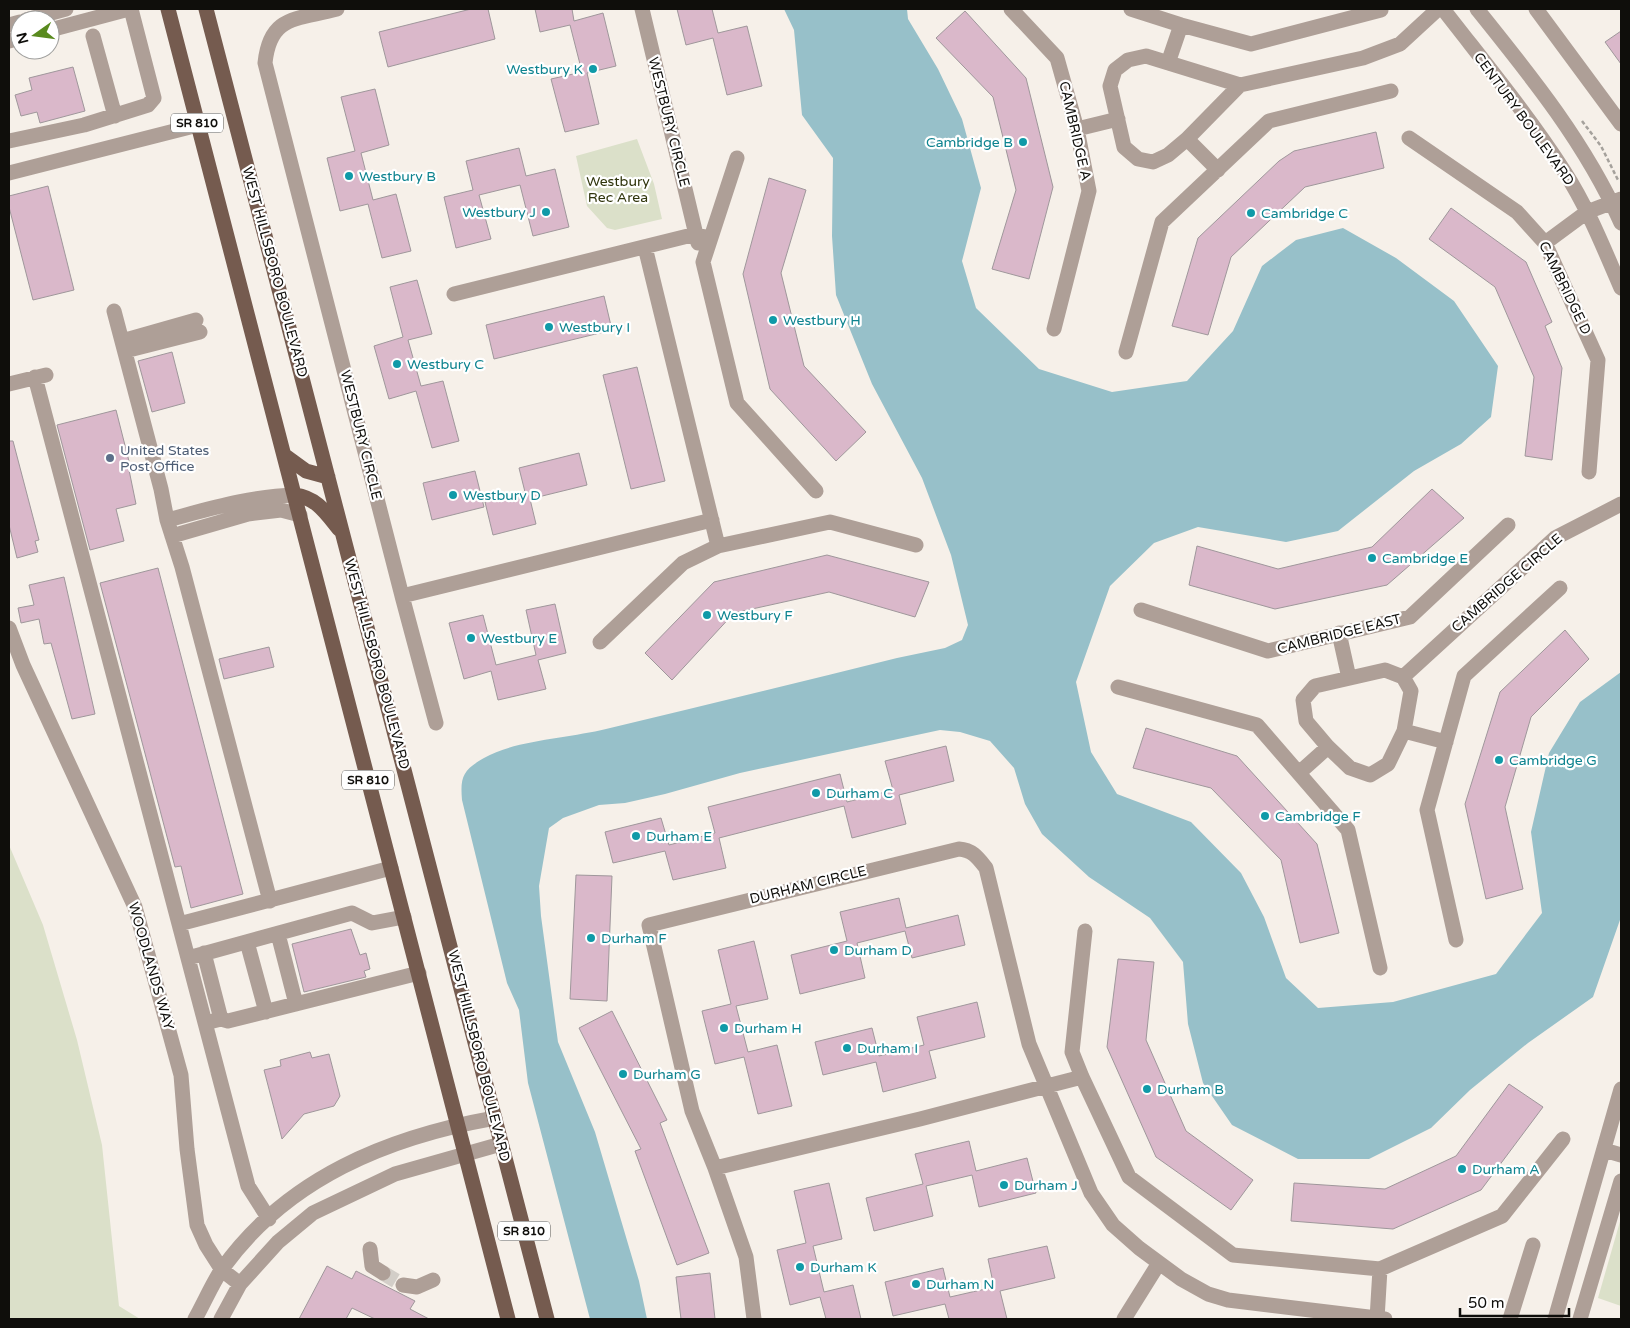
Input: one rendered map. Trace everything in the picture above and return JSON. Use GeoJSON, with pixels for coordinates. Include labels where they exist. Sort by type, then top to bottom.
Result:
{"type":"FeatureCollection","features":[{"type":"Feature","properties":{"kind":"main road","name":"SR 810"},"geometry":{"type":"LineString","coordinates":[[168,9],[508,1319]]}},
{"type":"Feature","properties":{"kind":"main road","name":"WEST HILLSBORO BOULEVARD"},"geometry":{"type":"LineString","coordinates":[[206,9],[547,1319]]}},
{"type":"Feature","properties":{"kind":"main road"},"geometry":{"type":"LineString","coordinates":[[284,454],[306,471],[328,476]]}},
{"type":"Feature","properties":{"kind":"main road"},"geometry":{"type":"LineString","coordinates":[[295,495],[305,496],[317,503],[343,534]]}},
{"type":"Feature","properties":{"kind":"street"},"geometry":{"type":"LineString","coordinates":[[9,141],[84,125],[115,116],[148,105],[154,98],[130,9],[60,27]]}},
{"type":"Feature","properties":{"kind":"street","name":"WESTBURY CIRCLE"},"geometry":{"type":"LineString","coordinates":[[337,9],[283,23],[273,32],[267,46],[265,63],[436,723]]}},
{"type":"Feature","properties":{"kind":"street","name":"WESTBURY CIRCLE"},"geometry":{"type":"LineString","coordinates":[[642,9],[703,237],[703,262],[737,403],[816,491]]}},
{"type":"Feature","properties":{"kind":"street","name":"CAMBRIDGE A"},"geometry":{"type":"LineString","coordinates":[[1011,9],[1057,58],[1077,129],[1088,191],[1054,329]]}},
{"type":"Feature","properties":{"kind":"street"},"geometry":{"type":"LineString","coordinates":[[1131,9],[1252,44],[1381,10]]}},
{"type":"Feature","properties":{"kind":"street"},"geometry":{"type":"LineString","coordinates":[[1240,85],[1188,139],[1168,155],[1153,162],[1138,159],[1124,147],[1110,86],[1115,70],[1128,60],[1146,56],[1240,85],[1363,58],[1400,44],[1438,9]]}},
{"type":"Feature","properties":{"kind":"street","name":"CENTURY BOULEVARD"},"geometry":{"type":"LineString","coordinates":[[1444,9],[1565,172],[1588,212],[1621,288]]}},
{"type":"Feature","properties":{"kind":"street","name":"CENTURY BOULEVARD"},"geometry":{"type":"LineString","coordinates":[[1477,9],[1530,74],[1617,201],[1621,223]]}},
{"type":"Feature","properties":{"kind":"street"},"geometry":{"type":"LineString","coordinates":[[1536,9],[1621,124]]}},
{"type":"Feature","properties":{"kind":"street"},"geometry":{"type":"LineString","coordinates":[[1168,62],[1181,25]]}},
{"type":"Feature","properties":{"kind":"street"},"geometry":{"type":"LineString","coordinates":[[92,36],[115,116]]}},
{"type":"Feature","properties":{"kind":"street"},"geometry":{"type":"LineString","coordinates":[[1126,352],[1162,222],[1269,122],[1391,91]]}},
{"type":"Feature","properties":{"kind":"street"},"geometry":{"type":"LineString","coordinates":[[1077,129],[1118,120]]}},
{"type":"Feature","properties":{"kind":"street"},"geometry":{"type":"LineString","coordinates":[[9,173],[198,126]]}},
{"type":"Feature","properties":{"kind":"street","name":"CAMBRIDGE D"},"geometry":{"type":"LineString","coordinates":[[1409,138],[1517,212],[1545,243],[1598,360],[1589,472]]}},
{"type":"Feature","properties":{"kind":"street"},"geometry":{"type":"LineString","coordinates":[[1188,139],[1218,170]]}},
{"type":"Feature","properties":{"kind":"street"},"geometry":{"type":"LineString","coordinates":[[454,294],[645,247],[703,237],[737,158]]}},
{"type":"Feature","properties":{"kind":"street"},"geometry":{"type":"LineString","coordinates":[[1545,243],[1588,212],[1617,201]]}},
{"type":"Feature","properties":{"kind":"street"},"geometry":{"type":"LineString","coordinates":[[645,247],[718,546]]}},
{"type":"Feature","properties":{"kind":"street"},"geometry":{"type":"LineString","coordinates":[[114,311],[161,489],[167,520],[270,900]]}},
{"type":"Feature","properties":{"kind":"street"},"geometry":{"type":"LineString","coordinates":[[123,346],[198,326]]}},
{"type":"Feature","properties":{"kind":"street"},"geometry":{"type":"LineString","coordinates":[[9,384],[40,376],[179,924],[248,1186],[269,1219]]}},
{"type":"Feature","properties":{"kind":"street"},"geometry":{"type":"LineString","coordinates":[[167,520],[244,500],[271,495],[295,495]]}},
{"type":"Feature","properties":{"kind":"street","name":"CAMBRIDGE CIRCLE"},"geometry":{"type":"LineString","coordinates":[[1403,677],[1555,538],[1621,504]]}},
{"type":"Feature","properties":{"kind":"street"},"geometry":{"type":"LineString","coordinates":[[172,536],[248,514],[281,510],[300,516]]}},
{"type":"Feature","properties":{"kind":"street"},"geometry":{"type":"LineString","coordinates":[[402,596],[712,520]]}},
{"type":"Feature","properties":{"kind":"street"},"geometry":{"type":"LineString","coordinates":[[600,642],[683,563],[718,546],[830,522],[916,545]]}},
{"type":"Feature","properties":{"kind":"street","name":"CAMBRIDGE EAST"},"geometry":{"type":"LineString","coordinates":[[1141,610],[1268,651],[1410,616],[1508,525]]}},
{"type":"Feature","properties":{"kind":"street"},"geometry":{"type":"LineString","coordinates":[[1456,940],[1427,810],[1464,676],[1560,588]]}},
{"type":"Feature","properties":{"kind":"street","name":"WOODLANDS WAY"},"geometry":{"type":"LineString","coordinates":[[9,628],[23,665],[135,907],[180,1075],[197,1225],[206,1245],[222,1270],[240,1284]]}},
{"type":"Feature","properties":{"kind":"street"},"geometry":{"type":"LineString","coordinates":[[1339,633],[1349,678]]}},
{"type":"Feature","properties":{"kind":"street"},"geometry":{"type":"LineString","coordinates":[[1385,670],[1403,677],[1411,691],[1404,731],[1388,764],[1370,774],[1350,768],[1328,747],[1306,721],[1303,700],[1315,686],[1385,670]]}},
{"type":"Feature","properties":{"kind":"street"},"geometry":{"type":"LineString","coordinates":[[1118,687],[1257,724],[1348,830],[1380,968]]}},
{"type":"Feature","properties":{"kind":"street"},"geometry":{"type":"LineString","coordinates":[[1404,731],[1446,742]]}},
{"type":"Feature","properties":{"kind":"street"},"geometry":{"type":"LineString","coordinates":[[1299,773],[1328,747]]}},
{"type":"Feature","properties":{"kind":"street","name":"DURHAM CIRCLE"},"geometry":{"type":"LineString","coordinates":[[754,1319],[746,1257],[716,1168],[692,1111],[649,925],[959,848],[968,850],[977,856],[986,868],[1029,1044],[1091,1193],[1113,1226],[1181,1279],[1208,1294],[1228,1300],[1381,1319]]}},
{"type":"Feature","properties":{"kind":"street"},"geometry":{"type":"LineString","coordinates":[[179,924],[392,868]]}},
{"type":"Feature","properties":{"kind":"street"},"geometry":{"type":"LineString","coordinates":[[188,958],[352,913],[372,923],[404,917]]}},
{"type":"Feature","properties":{"kind":"street"},"geometry":{"type":"LineString","coordinates":[[1085,931],[1072,1052],[1082,1076],[1129,1177],[1233,1255],[1380,1269],[1502,1216],[1563,1139]]}},
{"type":"Feature","properties":{"kind":"street"},"geometry":{"type":"LineString","coordinates":[[278,934],[296,1004]]}},
{"type":"Feature","properties":{"kind":"street"},"geometry":{"type":"LineString","coordinates":[[247,942],[266,1012]]}},
{"type":"Feature","properties":{"kind":"street"},"geometry":{"type":"LineString","coordinates":[[204,953],[221,1019]]}},
{"type":"Feature","properties":{"kind":"street"},"geometry":{"type":"LineString","coordinates":[[205,1024],[221,1019],[228,1021],[266,1012],[419,973]]}},
{"type":"Feature","properties":{"kind":"street"},"geometry":{"type":"LineString","coordinates":[[716,1168],[920,1119],[1082,1076]]}},
{"type":"Feature","properties":{"kind":"street"},"geometry":{"type":"LineString","coordinates":[[1555,1319],[1621,1089]]}},
{"type":"Feature","properties":{"kind":"street"},"geometry":{"type":"LineString","coordinates":[[195,1319],[222,1270],[269,1219],[311,1183],[345,1164],[382,1148],[458,1124],[495,1118]]}},
{"type":"Feature","properties":{"kind":"street"},"geometry":{"type":"LineString","coordinates":[[220,1319],[240,1284],[278,1242],[313,1213],[395,1174],[502,1144]]}},
{"type":"Feature","properties":{"kind":"street"},"geometry":{"type":"LineString","coordinates":[[1604,1150],[1621,1155]]}},
{"type":"Feature","properties":{"kind":"street"},"geometry":{"type":"LineString","coordinates":[[1580,1319],[1621,1181]]}},
{"type":"Feature","properties":{"kind":"street"},"geometry":{"type":"LineString","coordinates":[[1510,1319],[1533,1245]]}},
{"type":"Feature","properties":{"kind":"street"},"geometry":{"type":"LineString","coordinates":[[370,1249],[372,1266],[383,1273]]}},
{"type":"Feature","properties":{"kind":"street"},"geometry":{"type":"LineString","coordinates":[[1124,1319],[1159,1262]]}},
{"type":"Feature","properties":{"kind":"street"},"geometry":{"type":"LineString","coordinates":[[1380,1269],[1381,1319]]}},
{"type":"Feature","properties":{"kind":"street"},"geometry":{"type":"LineString","coordinates":[[403,1285],[417,1287],[433,1280]]}},
{"type":"Feature","properties":{"kind":"green space","name":"Westbury Rec Area"},"geometry":{"type":"Polygon","coordinates":[[[637,139],[654,184],[662,219],[615,230],[607,228],[587,206],[576,156],[637,139]]]}},
{"type":"Feature","properties":{"kind":"green space"},"geometry":{"type":"Polygon","coordinates":[[[9,845],[43,925],[77,1040],[102,1145],[119,1306],[140,1319],[9,1319],[9,845]]]}},
{"type":"Feature","properties":{"kind":"green space"},"geometry":{"type":"Polygon","coordinates":[[[1621,1218],[1621,1306],[1598,1298],[1621,1218]]]}},
{"type":"Feature","properties":{"kind":"water"},"geometry":{"type":"Polygon","coordinates":[[[784,9],[907,9],[908,19],[938,69],[962,119],[981,188],[962,261],[976,308],[1039,369],[1112,392],[1187,381],[1233,331],[1262,266],[1296,240],[1343,228],[1396,258],[1454,301],[1498,366],[1491,417],[1461,444],[1414,471],[1338,531],[1286,542],[1198,527],[1154,543],[1110,586],[1076,682],[1091,752],[1117,794],[1191,822],[1241,873],[1264,917],[1286,978],[1318,1008],[1393,1002],[1496,974],[1542,913],[1531,832],[1549,753],[1580,702],[1621,672],[1621,917],[1593,997],[1528,1043],[1470,1090],[1431,1128],[1369,1159],[1298,1159],[1232,1125],[1203,1083],[1188,1024],[1183,962],[1150,918],[1089,877],[1042,834],[1025,804],[1014,768],[990,741],[960,732],[940,730],[740,773],[625,803],[599,805],[563,818],[549,828],[539,886],[541,916],[558,1042],[595,1132],[639,1281],[647,1319],[590,1319],[528,1083],[519,1010],[507,983],[462,800],[464,775],[471,766],[484,758],[511,747],[606,729],[945,648],[962,640],[968,625],[951,555],[922,478],[872,384],[836,295],[832,236],[833,158],[802,115],[794,30],[784,9]]]}},
{"type":"Feature","properties":{"kind":"building"},"geometry":{"type":"Polygon","coordinates":[[[471,9],[488,9],[495,39],[388,67],[379,32],[471,9]]]}},
{"type":"Feature","properties":{"kind":"building","name":"Westbury K"},"geometry":{"type":"Polygon","coordinates":[[[535,9],[572,9],[574,21],[603,13],[616,66],[587,73],[599,124],[565,132],[551,79],[582,72],[570,25],[540,32],[535,9]]]}},
{"type":"Feature","properties":{"kind":"building"},"geometry":{"type":"Polygon","coordinates":[[[677,9],[712,9],[718,33],[747,26],[762,86],[727,95],[713,38],[686,45],[677,9]]]}},
{"type":"Feature","properties":{"kind":"building","name":"Cambridge B"},"geometry":{"type":"Polygon","coordinates":[[[965,11],[1026,78],[1053,187],[1029,279],[992,269],[1016,190],[993,97],[936,38],[965,11]]]}},
{"type":"Feature","properties":{"kind":"building"},"geometry":{"type":"Polygon","coordinates":[[[1621,31],[1621,64],[1605,42],[1621,31]]]}},
{"type":"Feature","properties":{"kind":"building"},"geometry":{"type":"Polygon","coordinates":[[[73,67],[85,111],[40,123],[37,112],[21,116],[15,95],[32,90],[29,78],[73,67]]]}},
{"type":"Feature","properties":{"kind":"building","name":"Westbury B"},"geometry":{"type":"Polygon","coordinates":[[[375,89],[389,145],[361,153],[373,200],[396,194],[411,251],[382,258],[368,204],[340,211],[327,158],[355,151],[341,97],[375,89]]]}},
{"type":"Feature","properties":{"kind":"building","name":"Cambridge C"},"geometry":{"type":"Polygon","coordinates":[[[1376,132],[1384,168],[1305,187],[1231,257],[1208,335],[1172,326],[1198,238],[1279,161],[1294,151],[1376,132]]]}},
{"type":"Feature","properties":{"kind":"building","name":"Westbury J"},"geometry":{"type":"Polygon","coordinates":[[[519,148],[526,176],[555,169],[569,227],[533,236],[520,185],[479,195],[491,239],[456,248],[444,197],[473,190],[466,161],[519,148]]]}},
{"type":"Feature","properties":{"kind":"building","name":"Westbury H"},"geometry":{"type":"Polygon","coordinates":[[[769,178],[806,190],[781,273],[804,366],[866,432],[836,461],[770,389],[743,274],[769,178]]]}},
{"type":"Feature","properties":{"kind":"building"},"geometry":{"type":"Polygon","coordinates":[[[48,186],[74,290],[33,300],[9,207],[9,196],[48,186]]]}},
{"type":"Feature","properties":{"kind":"building"},"geometry":{"type":"Polygon","coordinates":[[[1451,208],[1526,262],[1552,322],[1545,326],[1562,368],[1552,460],[1525,456],[1534,377],[1495,287],[1429,239],[1451,208]]]}},
{"type":"Feature","properties":{"kind":"building","name":"Westbury C"},"geometry":{"type":"Polygon","coordinates":[[[417,280],[432,334],[408,340],[421,386],[443,381],[459,441],[432,448],[416,391],[389,399],[374,346],[403,337],[390,287],[417,280]]]}},
{"type":"Feature","properties":{"kind":"building","name":"Westbury I"},"geometry":{"type":"Polygon","coordinates":[[[604,296],[612,330],[494,359],[486,325],[604,296]]]}},
{"type":"Feature","properties":{"kind":"building"},"geometry":{"type":"Polygon","coordinates":[[[172,352],[185,403],[152,412],[138,361],[172,352]]]}},
{"type":"Feature","properties":{"kind":"building"},"geometry":{"type":"Polygon","coordinates":[[[637,367],[665,481],[631,489],[603,375],[637,367]]]}},
{"type":"Feature","properties":{"kind":"building"},"geometry":{"type":"Polygon","coordinates":[[[116,410],[131,469],[129,470],[136,504],[116,509],[124,541],[90,550],[57,425],[116,410]]]}},
{"type":"Feature","properties":{"kind":"building"},"geometry":{"type":"Polygon","coordinates":[[[9,441],[13,441],[39,540],[35,541],[38,552],[17,558],[9,525],[9,441]]]}},
{"type":"Feature","properties":{"kind":"building","name":"Westbury D"},"geometry":{"type":"Polygon","coordinates":[[[579,453],[587,485],[530,499],[536,524],[493,535],[485,502],[525,492],[519,468],[579,453]]]}},
{"type":"Feature","properties":{"kind":"building"},"geometry":{"type":"Polygon","coordinates":[[[475,471],[484,507],[432,520],[423,483],[475,471]]]}},
{"type":"Feature","properties":{"kind":"building","name":"Cambridge E"},"geometry":{"type":"Polygon","coordinates":[[[1432,489],[1464,518],[1387,585],[1275,609],[1189,585],[1197,546],[1278,569],[1372,547],[1432,489]]]}},
{"type":"Feature","properties":{"kind":"building","name":"Westbury F"},"geometry":{"type":"Polygon","coordinates":[[[827,555],[929,582],[915,617],[829,592],[734,613],[672,680],[645,653],[714,582],[827,555]]]}},
{"type":"Feature","properties":{"kind":"building"},"geometry":{"type":"Polygon","coordinates":[[[158,568],[243,894],[191,908],[181,866],[175,867],[100,583],[158,568]]]}},
{"type":"Feature","properties":{"kind":"building"},"geometry":{"type":"Polygon","coordinates":[[[64,577],[95,714],[72,719],[51,643],[44,644],[39,619],[21,623],[18,608],[34,605],[29,585],[64,577]]]}},
{"type":"Feature","properties":{"kind":"building","name":"Westbury E"},"geometry":{"type":"Polygon","coordinates":[[[555,604],[566,653],[538,660],[546,689],[498,700],[491,671],[464,679],[449,623],[483,615],[496,665],[536,655],[526,610],[555,604]]]}},
{"type":"Feature","properties":{"kind":"building","name":"Cambridge G"},"geometry":{"type":"Polygon","coordinates":[[[1565,630],[1589,659],[1531,717],[1505,807],[1523,889],[1486,899],[1465,804],[1500,692],[1565,630]]]}},
{"type":"Feature","properties":{"kind":"building"},"geometry":{"type":"Polygon","coordinates":[[[269,647],[274,667],[224,679],[219,659],[269,647]]]}},
{"type":"Feature","properties":{"kind":"building","name":"Cambridge F"},"geometry":{"type":"Polygon","coordinates":[[[1146,728],[1237,756],[1317,844],[1339,933],[1300,943],[1281,860],[1211,788],[1133,768],[1146,728]]]}},
{"type":"Feature","properties":{"kind":"building"},"geometry":{"type":"Polygon","coordinates":[[[946,746],[954,781],[899,795],[906,824],[852,838],[844,806],[719,838],[726,868],[673,880],[665,851],[613,863],[605,832],[661,818],[669,845],[715,833],[708,807],[840,774],[847,802],[893,790],[885,761],[946,746]]]}},
{"type":"Feature","properties":{"kind":"building","name":"Durham F"},"geometry":{"type":"Polygon","coordinates":[[[576,875],[612,876],[607,1001],[570,999],[576,875]]]}},
{"type":"Feature","properties":{"kind":"building","name":"Durham D"},"geometry":{"type":"Polygon","coordinates":[[[899,898],[906,928],[958,915],[965,945],[912,958],[905,931],[857,943],[865,978],[800,994],[791,955],[847,941],[840,912],[899,898]]]}},
{"type":"Feature","properties":{"kind":"building"},"geometry":{"type":"Polygon","coordinates":[[[351,929],[360,955],[366,953],[370,969],[364,971],[366,977],[304,992],[292,944],[351,929]]]}},
{"type":"Feature","properties":{"kind":"building","name":"Durham H"},"geometry":{"type":"Polygon","coordinates":[[[754,941],[768,999],[736,1006],[748,1052],[777,1045],[792,1106],[758,1114],[744,1057],[715,1064],[702,1011],[731,1004],[718,950],[754,941]]]}},
{"type":"Feature","properties":{"kind":"building","name":"Durham B"},"geometry":{"type":"Polygon","coordinates":[[[1118,959],[1154,962],[1146,1040],[1186,1131],[1253,1180],[1231,1210],[1156,1157],[1107,1047],[1118,959]]]}},
{"type":"Feature","properties":{"kind":"building","name":"Durham I"},"geometry":{"type":"Polygon","coordinates":[[[977,1002],[985,1037],[929,1051],[936,1078],[883,1092],[876,1062],[823,1075],[815,1042],[872,1028],[879,1056],[924,1045],[917,1017],[977,1002]]]}},
{"type":"Feature","properties":{"kind":"building"},"geometry":{"type":"Polygon","coordinates":[[[612,1011],[667,1120],[660,1123],[709,1253],[677,1265],[635,1151],[641,1149],[579,1028],[612,1011]]]}},
{"type":"Feature","properties":{"kind":"building"},"geometry":{"type":"Polygon","coordinates":[[[310,1052],[312,1058],[329,1054],[340,1096],[334,1106],[304,1114],[282,1139],[264,1070],[281,1066],[280,1060],[310,1052]]]}},
{"type":"Feature","properties":{"kind":"building","name":"Durham A"},"geometry":{"type":"Polygon","coordinates":[[[1509,1084],[1543,1107],[1481,1190],[1393,1229],[1291,1221],[1294,1183],[1385,1189],[1456,1156],[1509,1084]]]}},
{"type":"Feature","properties":{"kind":"building","name":"Durham J"},"geometry":{"type":"Polygon","coordinates":[[[969,1141],[976,1171],[1027,1158],[1036,1193],[979,1207],[972,1175],[926,1186],[933,1216],[874,1231],[866,1198],[923,1184],[915,1154],[969,1141]]]}},
{"type":"Feature","properties":{"kind":"building","name":"Durham K"},"geometry":{"type":"Polygon","coordinates":[[[829,1183],[842,1239],[813,1246],[824,1292],[853,1285],[861,1319],[826,1319],[820,1297],[790,1305],[777,1250],[806,1243],[794,1191],[829,1183]]]}},
{"type":"Feature","properties":{"kind":"building","name":"Durham N"},"geometry":{"type":"Polygon","coordinates":[[[1047,1246],[1055,1278],[1000,1291],[1007,1319],[949,1319],[945,1304],[893,1316],[885,1282],[943,1268],[950,1297],[994,1287],[988,1259],[1047,1246]]]}},
{"type":"Feature","properties":{"kind":"building"},"geometry":{"type":"Polygon","coordinates":[[[327,1266],[352,1279],[356,1271],[415,1301],[410,1309],[429,1319],[375,1319],[352,1308],[346,1319],[299,1319],[327,1266]]]}},
{"type":"Feature","properties":{"kind":"building"},"geometry":{"type":"Polygon","coordinates":[[[710,1273],[715,1319],[681,1319],[676,1277],[710,1273]]]}},
{"type":"Feature","properties":{"kind":"tunnel"},"geometry":{"type":"LineString","coordinates":[[383,1273],[403,1285]]}},
{"type":"Feature","properties":{"kind":"place","name":"Westbury K"},"geometry":{"type":"Point","coordinates":[593,69]}},
{"type":"Feature","properties":{"kind":"place","name":"Cambridge B"},"geometry":{"type":"Point","coordinates":[1023,142]}},
{"type":"Feature","properties":{"kind":"place","name":"Westbury B"},"geometry":{"type":"Point","coordinates":[349,176]}},
{"type":"Feature","properties":{"kind":"place","name":"Westbury J"},"geometry":{"type":"Point","coordinates":[546,212]}},
{"type":"Feature","properties":{"kind":"place","name":"Cambridge C"},"geometry":{"type":"Point","coordinates":[1251,213]}},
{"type":"Feature","properties":{"kind":"place","name":"Westbury H"},"geometry":{"type":"Point","coordinates":[773,320]}},
{"type":"Feature","properties":{"kind":"place","name":"Westbury I"},"geometry":{"type":"Point","coordinates":[549,327]}},
{"type":"Feature","properties":{"kind":"place","name":"Westbury C"},"geometry":{"type":"Point","coordinates":[397,364]}},
{"type":"Feature","properties":{"kind":"place","name":"United States Post Office"},"geometry":{"type":"Point","coordinates":[110,458]}},
{"type":"Feature","properties":{"kind":"place","name":"Westbury D"},"geometry":{"type":"Point","coordinates":[453,495]}},
{"type":"Feature","properties":{"kind":"place","name":"Cambridge E"},"geometry":{"type":"Point","coordinates":[1372,558]}},
{"type":"Feature","properties":{"kind":"place","name":"Westbury F"},"geometry":{"type":"Point","coordinates":[707,615]}},
{"type":"Feature","properties":{"kind":"place","name":"Westbury E"},"geometry":{"type":"Point","coordinates":[471,638]}},
{"type":"Feature","properties":{"kind":"place","name":"Cambridge G"},"geometry":{"type":"Point","coordinates":[1499,760]}},
{"type":"Feature","properties":{"kind":"place","name":"Durham C"},"geometry":{"type":"Point","coordinates":[816,793]}},
{"type":"Feature","properties":{"kind":"place","name":"Cambridge F"},"geometry":{"type":"Point","coordinates":[1265,816]}},
{"type":"Feature","properties":{"kind":"place","name":"Durham E"},"geometry":{"type":"Point","coordinates":[636,836]}},
{"type":"Feature","properties":{"kind":"place","name":"Durham F"},"geometry":{"type":"Point","coordinates":[591,938]}},
{"type":"Feature","properties":{"kind":"place","name":"Durham D"},"geometry":{"type":"Point","coordinates":[834,950]}},
{"type":"Feature","properties":{"kind":"place","name":"Durham H"},"geometry":{"type":"Point","coordinates":[724,1028]}},
{"type":"Feature","properties":{"kind":"place","name":"Durham I"},"geometry":{"type":"Point","coordinates":[847,1048]}},
{"type":"Feature","properties":{"kind":"place","name":"Durham G"},"geometry":{"type":"Point","coordinates":[623,1074]}},
{"type":"Feature","properties":{"kind":"place","name":"Durham B"},"geometry":{"type":"Point","coordinates":[1147,1089]}},
{"type":"Feature","properties":{"kind":"place","name":"Durham A"},"geometry":{"type":"Point","coordinates":[1462,1169]}},
{"type":"Feature","properties":{"kind":"place","name":"Durham J"},"geometry":{"type":"Point","coordinates":[1004,1185]}},
{"type":"Feature","properties":{"kind":"place","name":"Durham K"},"geometry":{"type":"Point","coordinates":[800,1267]}},
{"type":"Feature","properties":{"kind":"place","name":"Durham N"},"geometry":{"type":"Point","coordinates":[916,1284]}}]}
